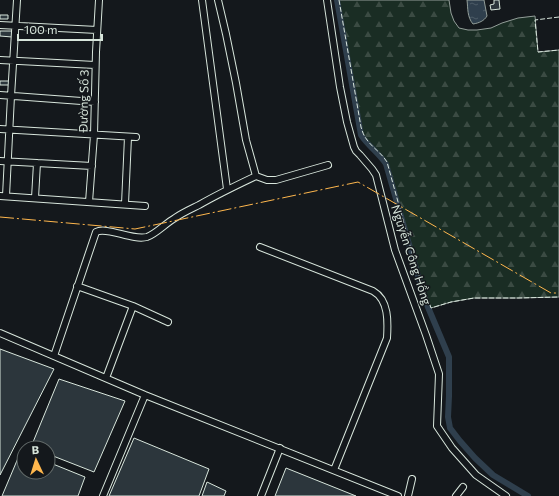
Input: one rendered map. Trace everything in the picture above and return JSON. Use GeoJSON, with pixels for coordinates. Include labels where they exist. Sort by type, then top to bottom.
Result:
{"type":"FeatureCollection","features":[{"type":"Feature","properties":{"kind":"street"},"geometry":{"type":"LineString","coordinates":[[17,0],[7,161],[3,196],[145,206]]}},
{"type":"Feature","properties":{"kind":"street","name":"Đường Số 3"},"geometry":{"type":"LineString","coordinates":[[89,202],[94,135],[95,65],[99,0]]}},
{"type":"Feature","properties":{"kind":"street"},"geometry":{"type":"LineString","coordinates":[[202,0],[228,189]]}},
{"type":"Feature","properties":{"kind":"street"},"geometry":{"type":"LineString","coordinates":[[218,0],[235,76],[246,140],[256,176]]}},
{"type":"Feature","properties":{"kind":"street","name":"Nguyễn Công Hồng"},"geometry":{"type":"LineString","coordinates":[[327,0],[340,87],[354,147],[376,175],[395,250],[439,374],[437,426],[452,448],[476,475],[506,496]]}},
{"type":"Feature","properties":{"kind":"street"},"geometry":{"type":"LineString","coordinates":[[0,25],[97,30]]}},
{"type":"Feature","properties":{"kind":"street"},"geometry":{"type":"LineString","coordinates":[[0,60],[95,65]]}},
{"type":"Feature","properties":{"kind":"street"},"geometry":{"type":"LineString","coordinates":[[0,95],[95,102]]}},
{"type":"Feature","properties":{"kind":"street"},"geometry":{"type":"LineString","coordinates":[[0,129],[136,137]]}},
{"type":"Feature","properties":{"kind":"street"},"geometry":{"type":"LineString","coordinates":[[125,204],[128,137]]}},
{"type":"Feature","properties":{"kind":"street"},"geometry":{"type":"LineString","coordinates":[[0,161],[92,166]]}},
{"type":"Feature","properties":{"kind":"street"},"geometry":{"type":"LineString","coordinates":[[35,198],[37,163]]}},
{"type":"Feature","properties":{"kind":"street"},"geometry":{"type":"LineString","coordinates":[[54,356],[96,232],[99,230],[109,231],[138,238],[146,237],[152,235],[175,218],[228,189],[256,176],[267,180],[276,180],[328,165]]}},
{"type":"Feature","properties":{"kind":"street"},"geometry":{"type":"LineString","coordinates":[[260,247],[373,291],[378,294],[383,301],[388,327],[387,338],[334,470]]}},
{"type":"Feature","properties":{"kind":"street"},"geometry":{"type":"LineString","coordinates":[[77,286],[132,306],[168,322]]}},
{"type":"Feature","properties":{"kind":"street"},"geometry":{"type":"LineString","coordinates":[[106,378],[132,306]]}},
{"type":"Feature","properties":{"kind":"street"},"geometry":{"type":"LineString","coordinates":[[0,333],[145,395],[398,496]]}},
{"type":"Feature","properties":{"kind":"street"},"geometry":{"type":"LineString","coordinates":[[103,496],[145,395]]}},
{"type":"Feature","properties":{"kind":"street"},"geometry":{"type":"LineString","coordinates":[[261,496],[280,448]]}},
{"type":"Feature","properties":{"kind":"street"},"geometry":{"type":"LineString","coordinates":[[408,496],[412,479]]}},
{"type":"Feature","properties":{"kind":"street"},"geometry":{"type":"LineString","coordinates":[[456,496],[463,487]]}},
{"type":"Feature","properties":{"kind":"green space"},"geometry":{"type":"Polygon","coordinates":[[[339,0],[449,0],[454,21],[459,28],[468,30],[491,28],[518,18],[535,16],[538,52],[559,50],[559,297],[474,298],[451,302],[431,308],[416,267],[387,162],[382,155],[367,141],[361,127],[339,0]]]}},
{"type":"Feature","properties":{"kind":"water"},"geometry":{"type":"Polygon","coordinates":[[[467,0],[484,0],[487,16],[479,22],[473,24],[469,15],[467,0]]]}},
{"type":"Feature","properties":{"kind":"building"},"geometry":{"type":"Polygon","coordinates":[[[494,0],[499,0],[500,9],[491,10],[490,5],[494,4],[494,0]]]}},
{"type":"Feature","properties":{"kind":"building"},"geometry":{"type":"Polygon","coordinates":[[[0,15],[8,15],[8,19],[0,19],[0,15]]]}},
{"type":"Feature","properties":{"kind":"building"},"geometry":{"type":"Polygon","coordinates":[[[0,31],[12,31],[12,37],[0,36],[0,31]]]}},
{"type":"Feature","properties":{"kind":"building"},"geometry":{"type":"Polygon","coordinates":[[[0,81],[9,81],[9,85],[0,85],[0,81]]]}},
{"type":"Feature","properties":{"kind":"building"},"geometry":{"type":"Polygon","coordinates":[[[0,349],[54,369],[18,440],[16,440],[16,444],[0,475],[0,349]]]}},
{"type":"Feature","properties":{"kind":"building"},"geometry":{"type":"Polygon","coordinates":[[[59,379],[125,401],[94,472],[56,457],[56,440],[34,440],[59,379]]]}},
{"type":"Feature","properties":{"kind":"building"},"geometry":{"type":"Polygon","coordinates":[[[134,438],[209,469],[199,496],[109,496],[134,438]]]}},
{"type":"Feature","properties":{"kind":"building"},"geometry":{"type":"Polygon","coordinates":[[[16,463],[16,480],[56,480],[56,465],[85,477],[78,496],[2,496],[16,463]]]}},
{"type":"Feature","properties":{"kind":"building"},"geometry":{"type":"Polygon","coordinates":[[[286,468],[356,496],[275,496],[286,468]]]}},
{"type":"Feature","properties":{"kind":"building"},"geometry":{"type":"Polygon","coordinates":[[[207,482],[226,491],[224,496],[202,496],[207,482]]]}},
{"type":"Feature","properties":{"kind":"waterway"},"geometry":{"type":"LineString","coordinates":[[337,0],[361,135],[386,164],[425,300],[449,357],[448,417],[450,428],[475,458],[493,475],[528,496]]}},
{"type":"Feature","properties":{"kind":"fence"},"geometry":{"type":"LineString","coordinates":[[339,0],[361,127],[367,141],[382,155],[387,162],[416,267],[431,308],[451,302],[474,298],[559,297]]}},
{"type":"Feature","properties":{"kind":"fence"},"geometry":{"type":"LineString","coordinates":[[559,17],[535,20],[538,52],[559,50]]}},
{"type":"Feature","properties":{"kind":"power"},"geometry":{"type":"LineString","coordinates":[[0,217],[135,229],[358,182],[551,293],[559,293]]}}]}
